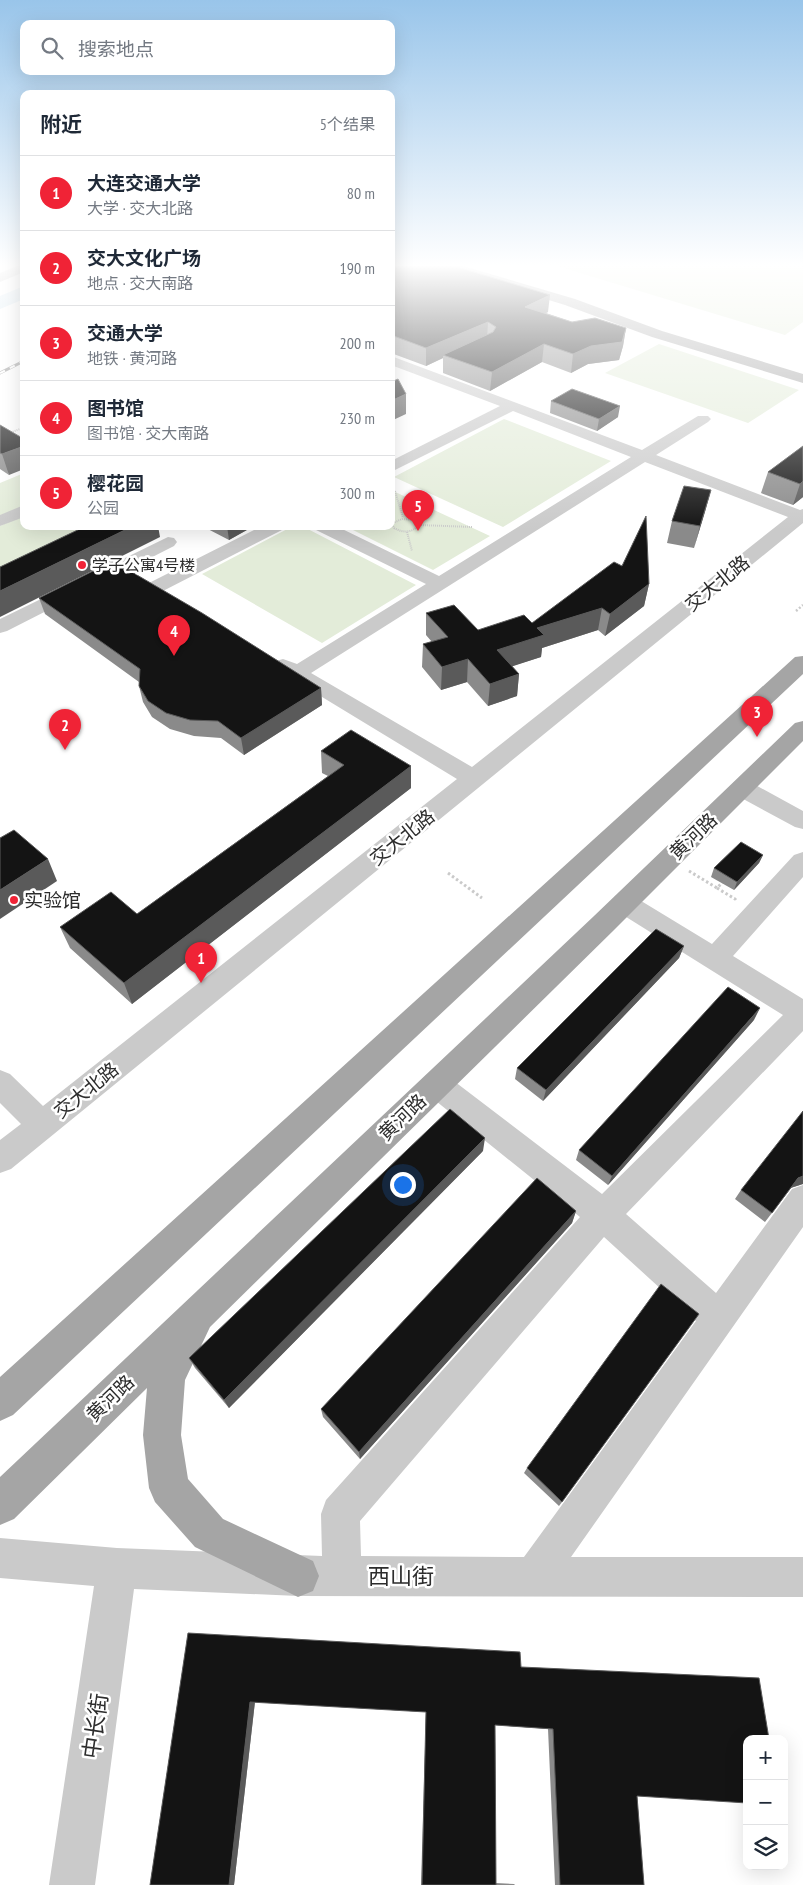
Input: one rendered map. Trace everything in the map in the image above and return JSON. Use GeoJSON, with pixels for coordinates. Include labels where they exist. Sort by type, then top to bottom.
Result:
{"type":"FeatureCollection","features":[{"type":"Feature","properties":{"kind":"main road"},"geometry":{"type":"LineString","coordinates":[[722,354],[803,379]]}},
{"type":"Feature","properties":{"kind":"main road"},"geometry":{"type":"LineString","coordinates":[[754,354],[803,369]]}},
{"type":"Feature","properties":{"kind":"main road"},"geometry":{"type":"LineString","coordinates":[[0,1402],[803,662]]}},
{"type":"Feature","properties":{"kind":"main road","name":"黄河路"},"geometry":{"type":"LineString","coordinates":[[0,1505],[200,1310],[624,904],[803,728]]}},
{"type":"Feature","properties":{"kind":"main road"},"geometry":{"type":"LineString","coordinates":[[200,1310],[167,1378],[162,1435],[169,1488],[209,1534],[298,1576]]}},
{"type":"Feature","properties":{"kind":"street"},"geometry":{"type":"LineString","coordinates":[[395,361],[802,515]]}},
{"type":"Feature","properties":{"kind":"street"},"geometry":{"type":"LineString","coordinates":[[408,382],[443,365]]}},
{"type":"Feature","properties":{"kind":"street"},"geometry":{"type":"LineString","coordinates":[[395,465],[512,406]]}},
{"type":"Feature","properties":{"kind":"street"},"geometry":{"type":"LineString","coordinates":[[297,673],[703,419]]}},
{"type":"Feature","properties":{"kind":"street"},"geometry":{"type":"LineString","coordinates":[[0,521],[20,512]]}},
{"type":"Feature","properties":{"kind":"street","name":"交大北路"},"geometry":{"type":"LineString","coordinates":[[0,1159],[802,515]]}},
{"type":"Feature","properties":{"kind":"street"},"geometry":{"type":"LineString","coordinates":[[0,627],[119,568],[182,547],[258,530]]}},
{"type":"Feature","properties":{"kind":"street"},"geometry":{"type":"LineString","coordinates":[[330,530],[440,584]]}},
{"type":"Feature","properties":{"kind":"street"},"geometry":{"type":"LineString","coordinates":[[119,568],[162,593],[182,547]]}},
{"type":"Feature","properties":{"kind":"street"},"geometry":{"type":"LineString","coordinates":[[263,653],[474,779]]}},
{"type":"Feature","properties":{"kind":"street"},"geometry":{"type":"LineString","coordinates":[[742,788],[803,821]]}},
{"type":"Feature","properties":{"kind":"street"},"geometry":{"type":"LineString","coordinates":[[714,959],[803,861]]}},
{"type":"Feature","properties":{"kind":"street"},"geometry":{"type":"LineString","coordinates":[[342,1576],[340,1514],[603,1216],[803,1013],[624,904]]}},
{"type":"Feature","properties":{"kind":"street"},"geometry":{"type":"LineString","coordinates":[[0,1083],[42,1125]]}},
{"type":"Feature","properties":{"kind":"street"},"geometry":{"type":"LineString","coordinates":[[436,1084],[603,1216],[718,1318]]}},
{"type":"Feature","properties":{"kind":"street"},"geometry":{"type":"LineString","coordinates":[[533,1577],[803,1200]]}},
{"type":"Feature","properties":{"kind":"street","name":"西山街"},"geometry":{"type":"LineString","coordinates":[[0,1558],[117,1568],[298,1576],[803,1577]]}},
{"type":"Feature","properties":{"kind":"street","name":"中长街"},"geometry":{"type":"LineString","coordinates":[[72,1885],[117,1568]]}},
{"type":"Feature","properties":{"kind":"path"},"geometry":{"type":"LineString","coordinates":[[8,434],[20,429]]}},
{"type":"Feature","properties":{"kind":"path"},"geometry":{"type":"LineString","coordinates":[[395,491],[403,518]]}},
{"type":"Feature","properties":{"kind":"path"},"geometry":{"type":"LineString","coordinates":[[395,521],[403,518],[415,520],[419,525]]}},
{"type":"Feature","properties":{"kind":"path"},"geometry":{"type":"LineString","coordinates":[[395,528],[407,532],[414,530],[419,525],[472,527]]}},
{"type":"Feature","properties":{"kind":"path"},"geometry":{"type":"LineString","coordinates":[[407,532],[413,554]]}},
{"type":"Feature","properties":{"kind":"path"},"geometry":{"type":"LineString","coordinates":[[796,611],[803,605]]}},
{"type":"Feature","properties":{"kind":"path"},"geometry":{"type":"LineString","coordinates":[[694,863],[687,870],[735,899],[741,894]]}},
{"type":"Feature","properties":{"kind":"path"},"geometry":{"type":"LineString","coordinates":[[448,873],[482,898]]}},
{"type":"Feature","properties":{"kind":"path"},"geometry":{"type":"LineString","coordinates":[[717,888],[728,877]]}},
{"type":"Feature","properties":{"kind":"green space"},"geometry":{"type":"Polygon","coordinates":[[[640,354],[689,354],[799,390],[748,423],[605,373],[640,354]]]}},
{"type":"Feature","properties":{"kind":"green space"},"geometry":{"type":"Polygon","coordinates":[[[504,419],[611,461],[503,527],[395,476],[504,419]]]}},
{"type":"Feature","properties":{"kind":"green space"},"geometry":{"type":"Polygon","coordinates":[[[20,475],[20,508],[0,516],[0,483],[20,475]]]}},
{"type":"Feature","properties":{"kind":"green space"},"geometry":{"type":"Polygon","coordinates":[[[395,492],[490,536],[433,570],[353,530],[395,530],[395,492]]]}},
{"type":"Feature","properties":{"kind":"green space"},"geometry":{"type":"Polygon","coordinates":[[[20,517],[20,530],[80,530],[0,568],[0,526],[20,517]]]}},
{"type":"Feature","properties":{"kind":"green space"},"geometry":{"type":"Polygon","coordinates":[[[285,530],[310,530],[416,585],[322,643],[202,574],[285,530]]]}},
{"type":"Feature","properties":{"kind":"building"},"geometry":{"type":"Polygon","coordinates":[[[445,354],[525,354],[492,372],[443,355],[445,354]]]}},
{"type":"Feature","properties":{"kind":"building"},"geometry":{"type":"Polygon","coordinates":[[[398,379],[406,394],[395,399],[395,380],[398,379]]]}},
{"type":"Feature","properties":{"kind":"building"},"geometry":{"type":"Polygon","coordinates":[[[572,389],[620,406],[599,419],[551,401],[572,389]]]}},
{"type":"Feature","properties":{"kind":"building"},"geometry":{"type":"Polygon","coordinates":[[[0,425],[20,437],[20,447],[0,453],[0,425]]]}},
{"type":"Feature","properties":{"kind":"building"},"geometry":{"type":"Polygon","coordinates":[[[803,446],[803,481],[800,484],[768,472],[803,446]]]}},
{"type":"Feature","properties":{"kind":"building"},"geometry":{"type":"Polygon","coordinates":[[[684,486],[711,490],[700,526],[672,521],[684,486]]]}},
{"type":"Feature","properties":{"kind":"building"},"geometry":{"type":"Polygon","coordinates":[[[646,516],[649,584],[610,614],[602,608],[537,628],[544,635],[497,650],[519,674],[490,684],[468,659],[442,667],[423,644],[448,637],[426,613],[454,605],[478,630],[524,615],[532,623],[614,562],[622,566],[646,516]]]}},
{"type":"Feature","properties":{"kind":"building"},"geometry":{"type":"Polygon","coordinates":[[[78,530],[125,530],[0,591],[0,567],[78,530]]]}},
{"type":"Feature","properties":{"kind":"building"},"geometry":{"type":"Polygon","coordinates":[[[113,561],[202,613],[321,688],[241,738],[218,721],[190,720],[166,713],[148,701],[139,686],[140,669],[39,598],[113,561]]]}},
{"type":"Feature","properties":{"kind":"building"},"geometry":{"type":"Polygon","coordinates":[[[351,730],[411,766],[124,983],[60,927],[111,892],[137,914],[344,765],[321,751],[351,730]]]}},
{"type":"Feature","properties":{"kind":"building"},"geometry":{"type":"Polygon","coordinates":[[[14,830],[48,859],[0,890],[0,838],[14,830]]]}},
{"type":"Feature","properties":{"kind":"building"},"geometry":{"type":"Polygon","coordinates":[[[741,842],[763,855],[737,882],[714,868],[741,842]]]}},
{"type":"Feature","properties":{"kind":"building"},"geometry":{"type":"Polygon","coordinates":[[[656,929],[684,946],[546,1090],[517,1068],[656,929]]]}},
{"type":"Feature","properties":{"kind":"building"},"geometry":{"type":"Polygon","coordinates":[[[728,987],[760,1008],[612,1176],[579,1150],[728,987]]]}},
{"type":"Feature","properties":{"kind":"building"},"geometry":{"type":"Polygon","coordinates":[[[450,1109],[485,1138],[224,1400],[189,1358],[450,1109]]]}},
{"type":"Feature","properties":{"kind":"building"},"geometry":{"type":"Polygon","coordinates":[[[803,1111],[803,1176],[798,1178],[772,1213],[741,1190],[803,1111]]]}},
{"type":"Feature","properties":{"kind":"building"},"geometry":{"type":"Polygon","coordinates":[[[537,1178],[576,1211],[359,1452],[321,1409],[537,1178]]]}},
{"type":"Feature","properties":{"kind":"building"},"geometry":{"type":"Polygon","coordinates":[[[661,1284],[699,1314],[562,1502],[527,1468],[661,1284]]]}},
{"type":"Feature","properties":{"kind":"building"},"geometry":{"type":"Polygon","coordinates":[[[188,1633],[520,1652],[521,1667],[759,1678],[768,1735],[743,1735],[743,1803],[637,1796],[644,1885],[560,1885],[553,1729],[495,1725],[496,1885],[422,1885],[426,1712],[250,1702],[229,1885],[150,1885],[188,1633]]]}},
{"type":"Feature","properties":{"kind":"railway"},"geometry":{"type":"LineString","coordinates":[[0,373],[20,363]]}},
{"type":"Feature","properties":{"kind":"place","name":"樱花园"},"geometry":{"type":"Point","coordinates":[418,531]}},
{"type":"Feature","properties":{"kind":"place","name":"学子公寓4号楼"},"geometry":{"type":"Point","coordinates":[82,565]}},
{"type":"Feature","properties":{"kind":"place","name":"图书馆"},"geometry":{"type":"Point","coordinates":[174,656]}},
{"type":"Feature","properties":{"kind":"place","name":"交通大学"},"geometry":{"type":"Point","coordinates":[757,737]}},
{"type":"Feature","properties":{"kind":"place","name":"交大文化广场"},"geometry":{"type":"Point","coordinates":[65,750]}},
{"type":"Feature","properties":{"kind":"place","name":"实验馆"},"geometry":{"type":"Point","coordinates":[14,900]}},
{"type":"Feature","properties":{"kind":"place","name":"大连交通大学"},"geometry":{"type":"Point","coordinates":[201,983]}}]}
